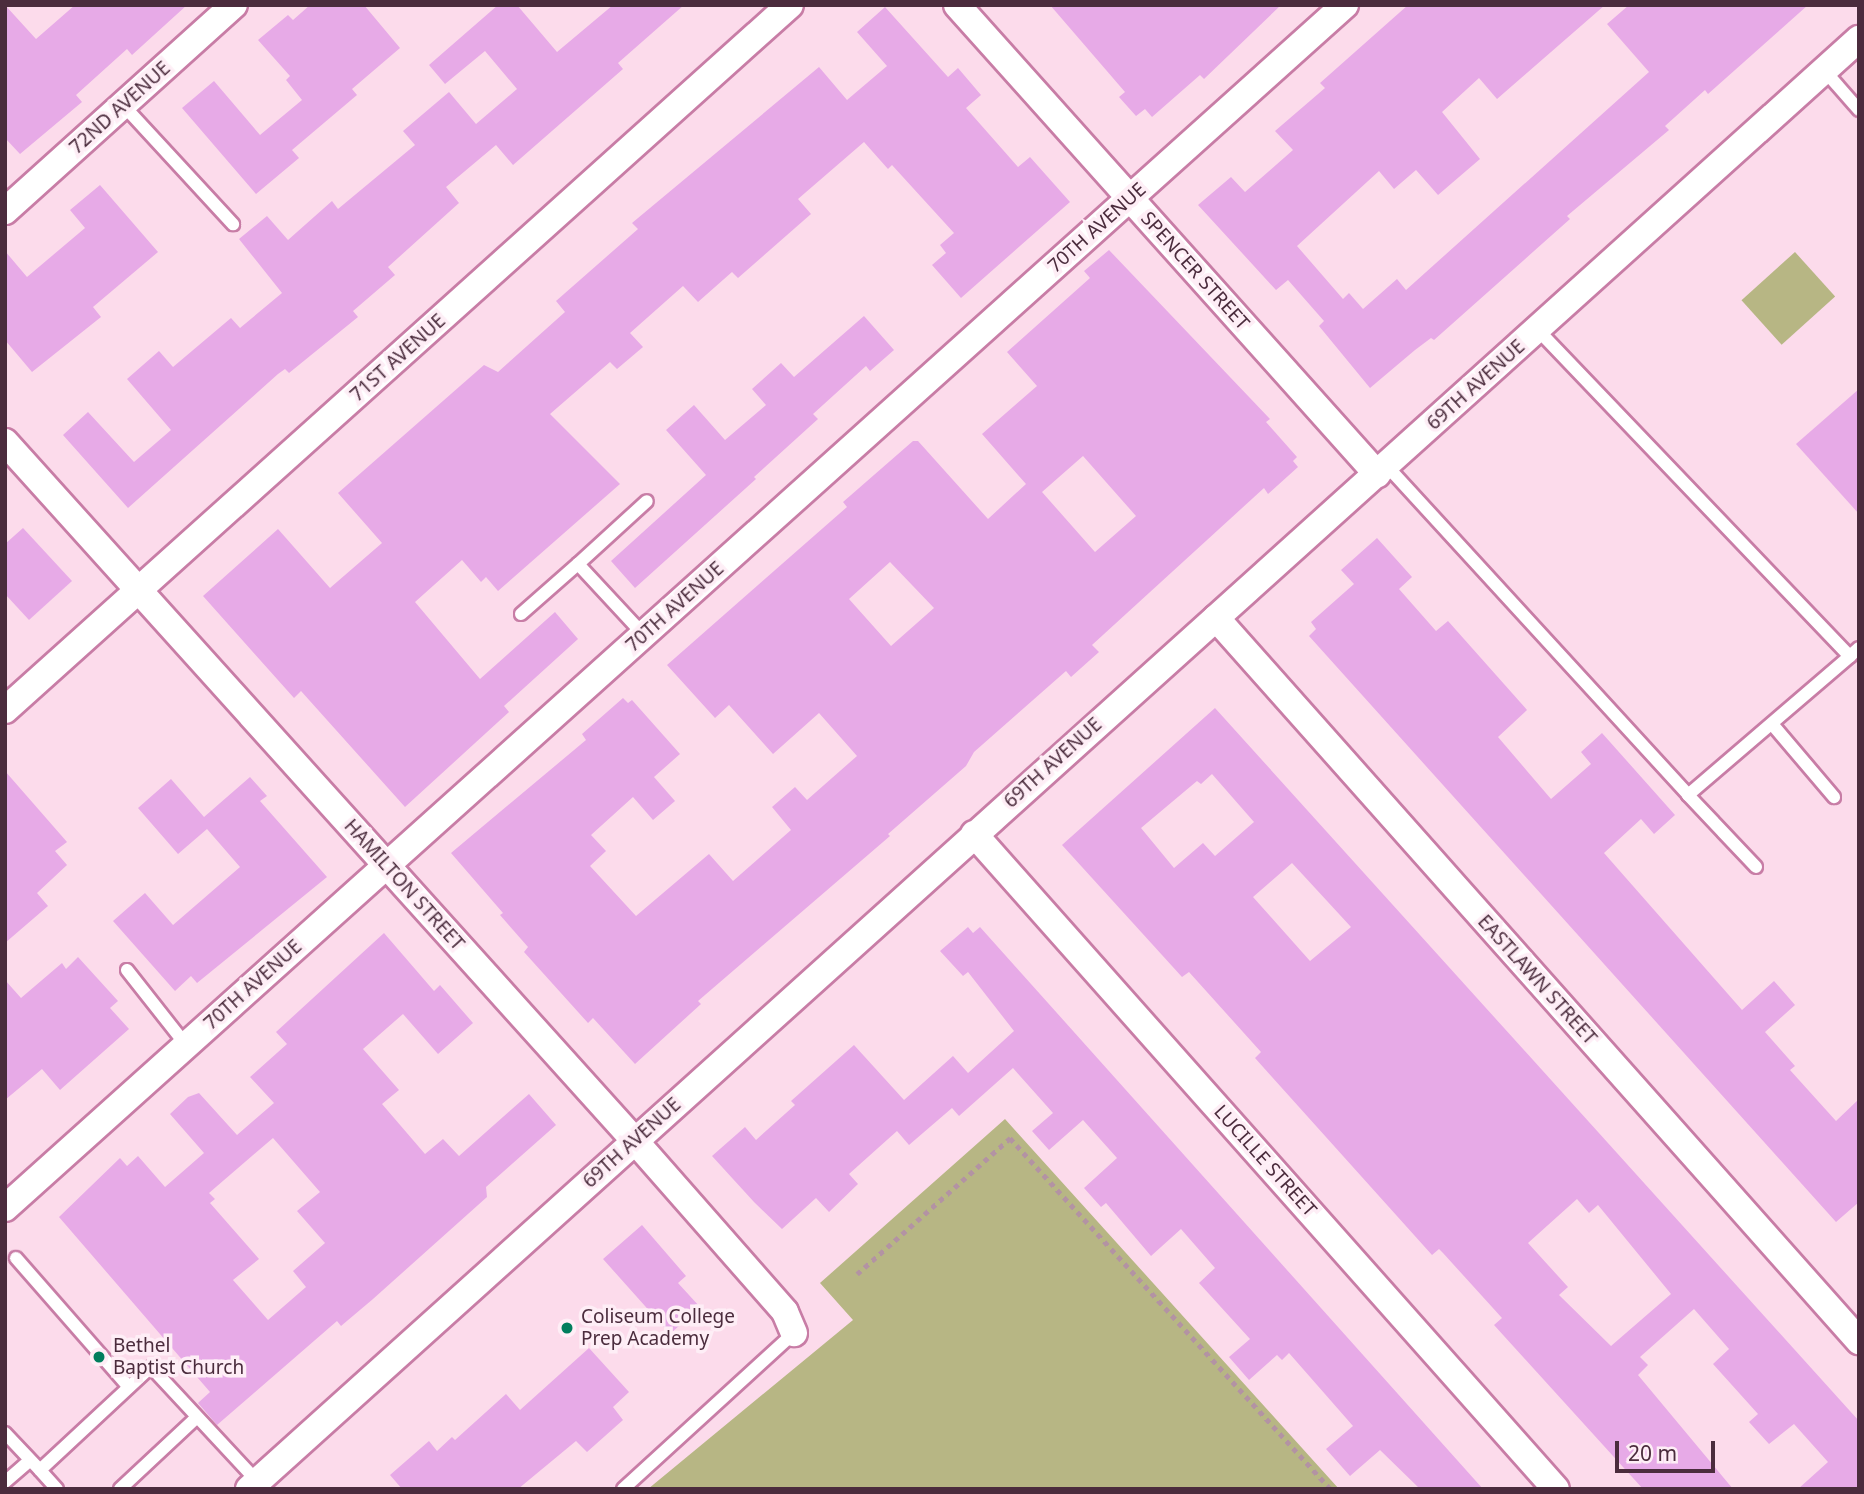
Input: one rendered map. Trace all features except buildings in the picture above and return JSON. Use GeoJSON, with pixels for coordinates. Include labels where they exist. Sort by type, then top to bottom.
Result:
{"type":"FeatureCollection","features":[{"type":"Feature","properties":{"kind":"street","name":"72ND AVENUE"},"geometry":{"type":"LineString","coordinates":[[5,211],[234,5]]}},
{"type":"Feature","properties":{"kind":"street","name":"71ST AVENUE"},"geometry":{"type":"LineString","coordinates":[[5,710],[790,5]]}},
{"type":"Feature","properties":{"kind":"street","name":"SPENCER STREET"},"geometry":{"type":"LineString","coordinates":[[957,5],[1382,469]]}},
{"type":"Feature","properties":{"kind":"street","name":"70TH AVENUE"},"geometry":{"type":"LineString","coordinates":[[5,1208],[1345,5]]}},
{"type":"Feature","properties":{"kind":"street","name":"69TH AVENUE"},"geometry":{"type":"LineString","coordinates":[[253,1485],[1859,39]]}},
{"type":"Feature","properties":{"kind":"street","name":"HAMILTON STREET"},"geometry":{"type":"LineString","coordinates":[[5,442],[635,1141],[785,1312],[794,1333]]}},
{"type":"Feature","properties":{"kind":"street","name":"EASTLAWN STREET"},"geometry":{"type":"LineString","coordinates":[[1216,618],[1859,1340]]}},
{"type":"Feature","properties":{"kind":"street","name":"LUCILLE STREET"},"geometry":{"type":"LineString","coordinates":[[974,834],[1556,1489]]}},
{"type":"Feature","properties":{"kind":"lane"},"geometry":{"type":"LineString","coordinates":[[1824,71],[1859,110]]}},
{"type":"Feature","properties":{"kind":"lane"},"geometry":{"type":"LineString","coordinates":[[124,106],[233,225]]}},
{"type":"Feature","properties":{"kind":"lane"},"geometry":{"type":"LineString","coordinates":[[1537,330],[1855,652],[1688,795]]}},
{"type":"Feature","properties":{"kind":"lane"},"geometry":{"type":"LineString","coordinates":[[1382,469],[1756,867]]}},
{"type":"Feature","properties":{"kind":"lane"},"geometry":{"type":"LineString","coordinates":[[521,614],[647,501]]}},
{"type":"Feature","properties":{"kind":"lane"},"geometry":{"type":"LineString","coordinates":[[578,564],[644,635]]}},
{"type":"Feature","properties":{"kind":"lane"},"geometry":{"type":"LineString","coordinates":[[1772,724],[1834,797]]}},
{"type":"Feature","properties":{"kind":"lane"},"geometry":{"type":"LineString","coordinates":[[127,970],[186,1045]]}},
{"type":"Feature","properties":{"kind":"lane"},"geometry":{"type":"LineString","coordinates":[[16,1258],[129,1387]]}},
{"type":"Feature","properties":{"kind":"lane"},"geometry":{"type":"LineString","coordinates":[[623,1489],[794,1333]]}},
{"type":"Feature","properties":{"kind":"lane"},"geometry":{"type":"LineString","coordinates":[[40,1470],[151,1367],[197,1417],[253,1485]]}},
{"type":"Feature","properties":{"kind":"lane"},"geometry":{"type":"LineString","coordinates":[[120,1489],[197,1417]]}},
{"type":"Feature","properties":{"kind":"lane"},"geometry":{"type":"LineString","coordinates":[[5,1433],[57,1489]]}},
{"type":"Feature","properties":{"kind":"lane"},"geometry":{"type":"LineString","coordinates":[[5,1482],[30,1460]]}},
{"type":"Feature","properties":{"kind":"path"},"geometry":{"type":"LineString","coordinates":[[857,1274],[1010,1138],[1330,1489]]}},
{"type":"Feature","properties":{"kind":"shaded area"},"geometry":{"type":"Polygon","coordinates":[[[1795,252],[1835,297],[1782,345],[1741,300],[1795,252]]]}},
{"type":"Feature","properties":{"kind":"shaded area"},"geometry":{"type":"Polygon","coordinates":[[[1005,1119],[1339,1489],[648,1489],[853,1320],[820,1283],[1005,1119]]]}},
{"type":"Feature","properties":{"kind":"place","name":"Coliseum College Prep Academy"},"geometry":{"type":"Point","coordinates":[567,1328]}},
{"type":"Feature","properties":{"kind":"place","name":"Bethel Baptist Church"},"geometry":{"type":"Point","coordinates":[99,1357]}}]}
